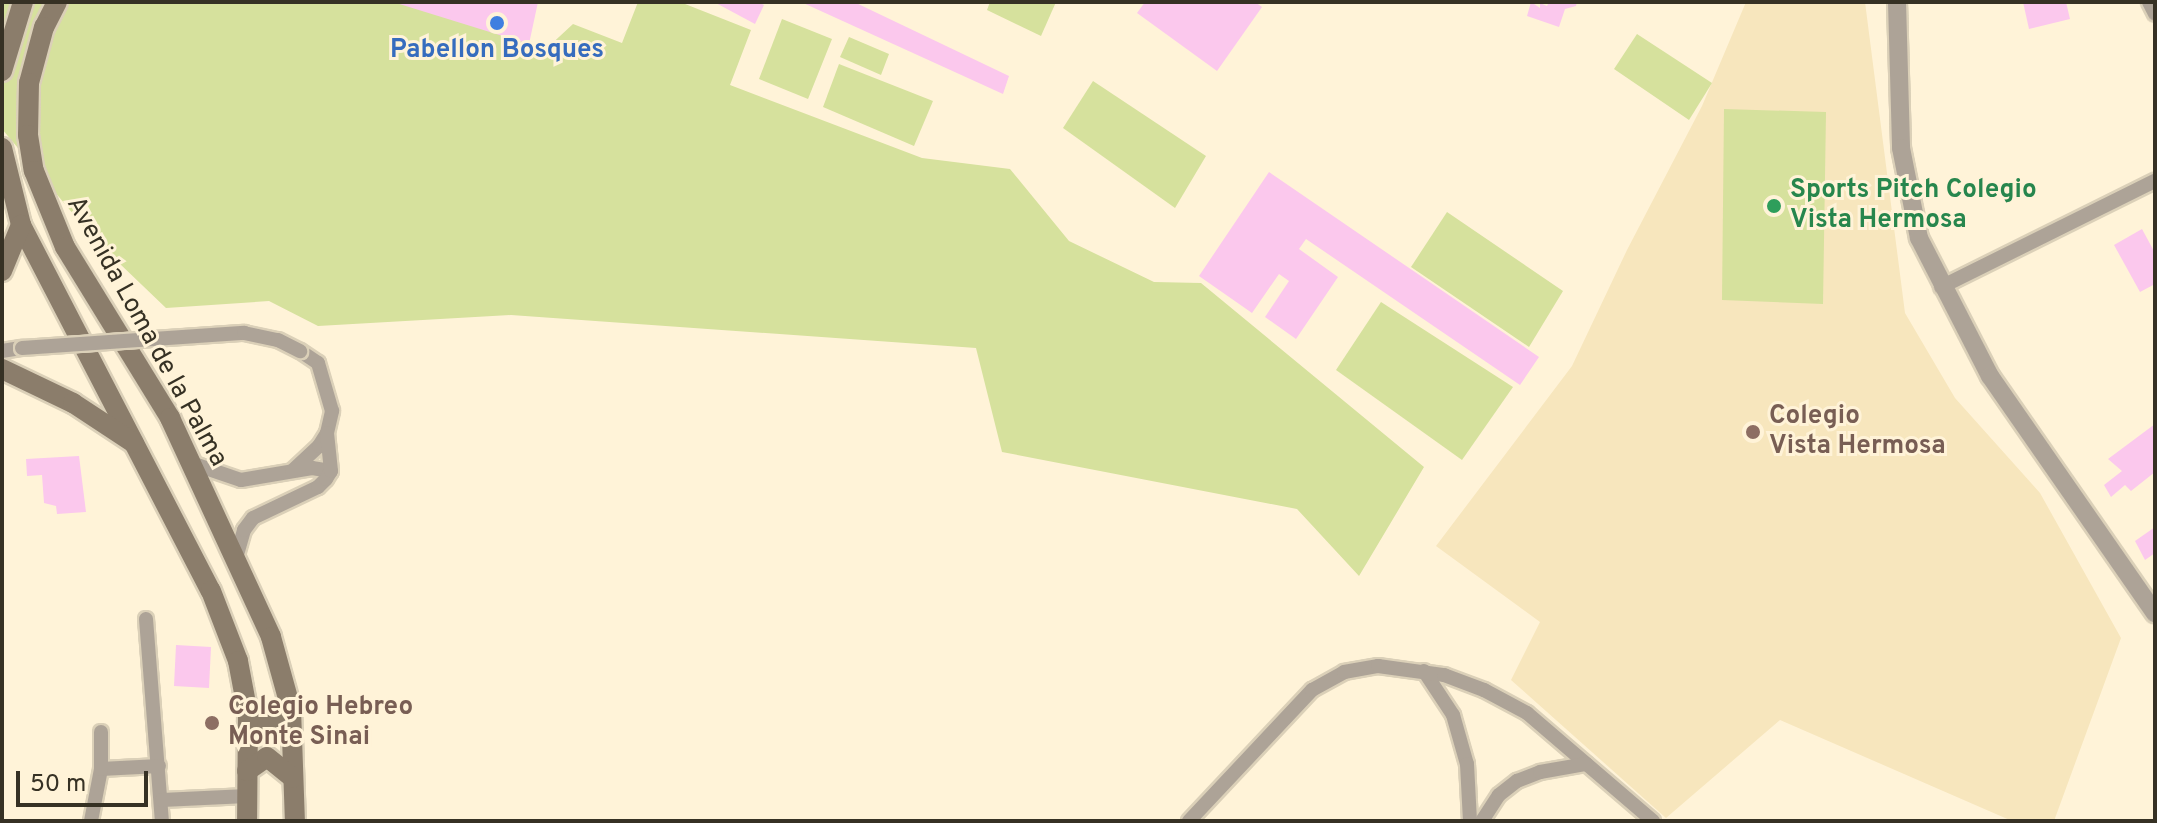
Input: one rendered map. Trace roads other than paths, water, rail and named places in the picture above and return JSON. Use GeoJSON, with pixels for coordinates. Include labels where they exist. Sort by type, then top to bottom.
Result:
{"type":"FeatureCollection","features":[{"type":"Feature","properties":{"kind":"main road"},"geometry":{"type":"LineString","coordinates":[[2,71],[23,2]]}},
{"type":"Feature","properties":{"kind":"main road","name":"Avenida Loma de la Palma"},"geometry":{"type":"LineString","coordinates":[[57,2],[44,27],[29,83],[28,135],[34,171],[65,247],[170,418],[271,637],[291,709],[295,821]]}},
{"type":"Feature","properties":{"kind":"main road"},"geometry":{"type":"LineString","coordinates":[[2,148],[21,225],[211,591],[238,661],[248,714],[247,821]]}},
{"type":"Feature","properties":{"kind":"main road"},"geometry":{"type":"LineString","coordinates":[[2,271],[21,225]]}},
{"type":"Feature","properties":{"kind":"main road"},"geometry":{"type":"LineString","coordinates":[[2,369],[73,403],[136,444]]}},
{"type":"Feature","properties":{"kind":"main road"},"geometry":{"type":"LineString","coordinates":[[248,714],[267,726],[278,722],[291,709]]}},
{"type":"Feature","properties":{"kind":"main road"},"geometry":{"type":"LineString","coordinates":[[247,771],[267,757],[293,778]]}},
{"type":"Feature","properties":{"kind":"street"},"geometry":{"type":"LineString","coordinates":[[1897,2],[1904,173],[1919,238],[1941,287],[1990,376],[2155,613]]}},
{"type":"Feature","properties":{"kind":"street"},"geometry":{"type":"LineString","coordinates":[[2149,2],[2155,14]]}},
{"type":"Feature","properties":{"kind":"street"},"geometry":{"type":"LineString","coordinates":[[1941,287],[2155,181]]}},
{"type":"Feature","properties":{"kind":"street"},"geometry":{"type":"LineString","coordinates":[[2,351],[244,333],[278,340],[318,363],[332,411],[327,433],[331,471],[318,487],[253,518],[244,530],[236,558]]}},
{"type":"Feature","properties":{"kind":"street"},"geometry":{"type":"LineString","coordinates":[[292,471],[311,456],[327,433]]}},
{"type":"Feature","properties":{"kind":"street"},"geometry":{"type":"LineString","coordinates":[[191,463],[241,480],[292,471],[322,468],[331,471]]}},
{"type":"Feature","properties":{"kind":"street"},"geometry":{"type":"LineString","coordinates":[[146,619],[162,821]]}},
{"type":"Feature","properties":{"kind":"street"},"geometry":{"type":"LineString","coordinates":[[1189,821],[1312,690],[1344,672],[1378,666],[1424,671],[1484,690],[1527,713],[1653,821]]}},
{"type":"Feature","properties":{"kind":"street"},"geometry":{"type":"LineString","coordinates":[[1424,671],[1453,715],[1467,764],[1470,821]]}},
{"type":"Feature","properties":{"kind":"street"},"geometry":{"type":"LineString","coordinates":[[91,821],[101,769],[101,732]]}},
{"type":"Feature","properties":{"kind":"street"},"geometry":{"type":"LineString","coordinates":[[1482,821],[1499,795],[1517,781],[1540,772],[1586,764]]}},
{"type":"Feature","properties":{"kind":"street"},"geometry":{"type":"LineString","coordinates":[[101,769],[159,766]]}},
{"type":"Feature","properties":{"kind":"street"},"geometry":{"type":"LineString","coordinates":[[162,800],[247,796]]}},
{"type":"Feature","properties":{"kind":"place","name":"Pabellon Bosques"},"geometry":{"type":"Point","coordinates":[497,23]}},
{"type":"Feature","properties":{"kind":"place","name":"Sports Pitch Colegio Vista Hermosa"},"geometry":{"type":"Point","coordinates":[1774,206]}},
{"type":"Feature","properties":{"kind":"place","name":"Colegio Vista Hermosa"},"geometry":{"type":"Point","coordinates":[1753,432]}},
{"type":"Feature","properties":{"kind":"place","name":"Colegio Hebreo Monte Sinai"},"geometry":{"type":"Point","coordinates":[212,723]}}]}
